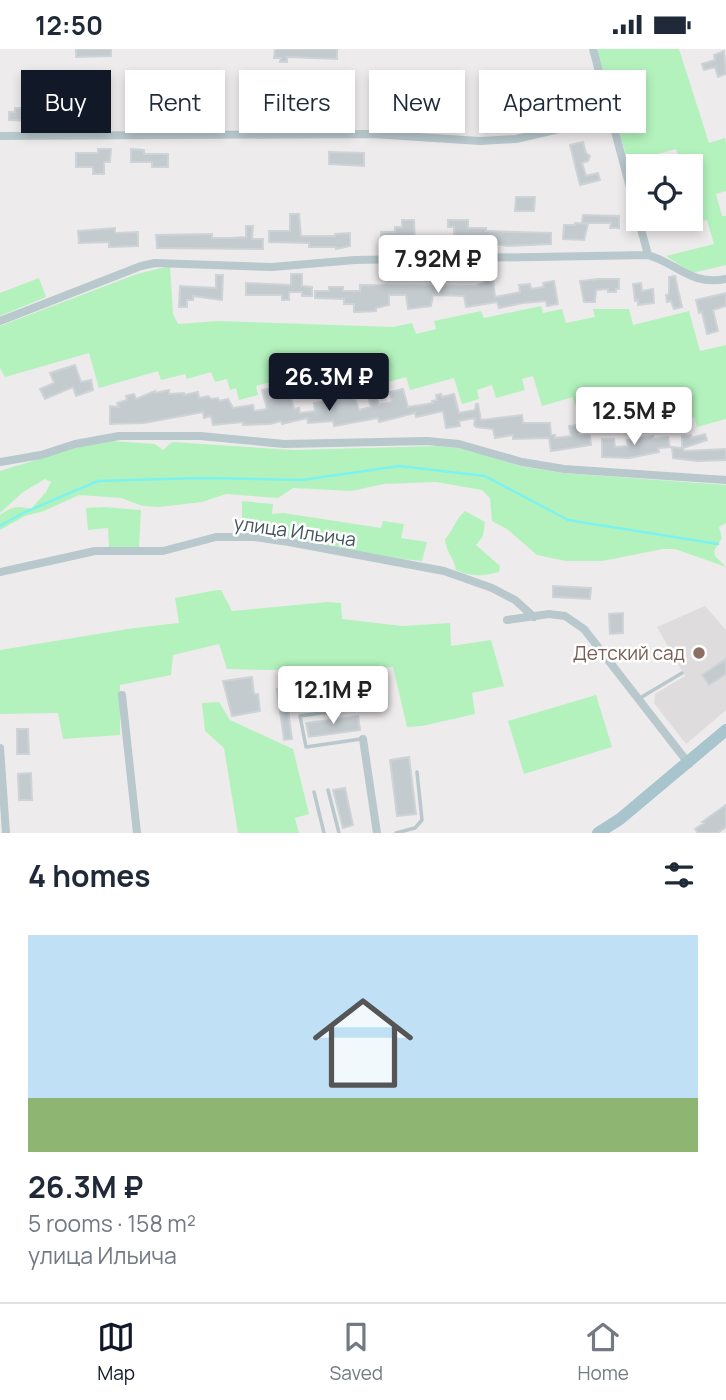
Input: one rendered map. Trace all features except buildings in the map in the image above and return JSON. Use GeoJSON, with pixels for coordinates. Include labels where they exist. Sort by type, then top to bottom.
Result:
{"type":"FeatureCollection","features":[{"type":"Feature","properties":{"kind":"main road"},"geometry":{"type":"LineString","coordinates":[[598,833],[621,819],[726,730]]}},
{"type":"Feature","properties":{"kind":"street"},"geometry":{"type":"LineString","coordinates":[[593,49],[598,70]]}},
{"type":"Feature","properties":{"kind":"street"},"geometry":{"type":"LineString","coordinates":[[0,136],[372,134],[480,141],[516,139],[542,133]]}},
{"type":"Feature","properties":{"kind":"street"},"geometry":{"type":"LineString","coordinates":[[614,133],[648,255]]}},
{"type":"Feature","properties":{"kind":"street"},"geometry":{"type":"LineString","coordinates":[[0,321],[141,265],[155,263],[272,267],[355,260],[648,255],[663,259],[699,280],[726,279]]}},
{"type":"Feature","properties":{"kind":"street"},"geometry":{"type":"LineString","coordinates":[[0,462],[119,436],[200,436],[284,444],[427,441],[459,444],[522,462],[564,469],[726,479]]}},
{"type":"Feature","properties":{"kind":"street","name":"улица Ильича"},"geometry":{"type":"LineString","coordinates":[[0,572],[95,551],[163,551],[216,537],[254,537],[444,571],[492,588],[515,600],[534,617]]}},
{"type":"Feature","properties":{"kind":"street"},"geometry":{"type":"LineString","coordinates":[[507,620],[549,614],[565,616],[584,629],[689,764]]}},
{"type":"Feature","properties":{"kind":"street"},"geometry":{"type":"LineString","coordinates":[[122,695],[137,833]]}},
{"type":"Feature","properties":{"kind":"street"},"geometry":{"type":"LineString","coordinates":[[363,739],[377,833]]}},
{"type":"Feature","properties":{"kind":"street"},"geometry":{"type":"LineString","coordinates":[[0,748],[6,833]]}},
{"type":"Feature","properties":{"kind":"lane"},"geometry":{"type":"LineString","coordinates":[[640,698],[682,673]]}},
{"type":"Feature","properties":{"kind":"lane"},"geometry":{"type":"LineString","coordinates":[[351,709],[300,716],[306,747],[363,739]]}},
{"type":"Feature","properties":{"kind":"lane"},"geometry":{"type":"LineString","coordinates":[[396,833],[415,828],[422,820],[417,772]]}},
{"type":"Feature","properties":{"kind":"lane"},"geometry":{"type":"LineString","coordinates":[[328,790],[339,833]]}},
{"type":"Feature","properties":{"kind":"lane"},"geometry":{"type":"LineString","coordinates":[[314,792],[324,833]]}},
{"type":"Feature","properties":{"kind":"shaded area","name":"Детский сад"},"geometry":{"type":"Polygon","coordinates":[[[705,606],[726,630],[726,710],[686,744],[654,703],[655,694],[685,676],[657,627],[705,606]]]}},
{"type":"Feature","properties":{"kind":"green space"},"geometry":{"type":"Polygon","coordinates":[[[596,49],[679,49],[709,143],[725,138],[726,191],[716,194],[722,216],[726,216],[726,265],[692,273],[666,256],[714,244],[707,220],[703,221],[703,154],[677,154],[676,149],[658,154],[626,155],[620,133],[646,133],[646,70],[602,70],[596,49]]]}},
{"type":"Feature","properties":{"kind":"green space"},"geometry":{"type":"Polygon","coordinates":[[[170,266],[173,314],[178,324],[219,321],[393,327],[412,323],[416,334],[436,329],[434,321],[481,311],[484,318],[541,306],[543,313],[562,309],[566,323],[595,317],[593,309],[629,309],[633,325],[689,311],[700,351],[726,345],[726,419],[697,427],[694,417],[653,428],[649,414],[614,424],[609,410],[594,414],[591,407],[577,411],[573,397],[542,406],[533,376],[522,379],[525,390],[496,398],[492,385],[477,390],[479,399],[462,404],[454,378],[410,390],[406,377],[359,390],[354,373],[317,383],[319,391],[296,397],[290,377],[256,386],[258,395],[239,400],[236,388],[230,390],[227,379],[215,382],[211,372],[187,379],[185,374],[161,380],[158,371],[99,388],[89,353],[5,377],[0,368],[0,326],[137,274],[170,266]]]}},
{"type":"Feature","properties":{"kind":"green space"},"geometry":{"type":"Polygon","coordinates":[[[39,278],[46,297],[0,316],[0,293],[39,278]]]}},
{"type":"Feature","properties":{"kind":"green space"},"geometry":{"type":"Polygon","coordinates":[[[112,441],[155,444],[163,450],[172,442],[294,450],[438,446],[465,449],[524,467],[563,473],[726,485],[726,523],[719,527],[722,538],[714,551],[715,556],[726,567],[675,549],[602,561],[566,561],[537,555],[507,529],[492,521],[490,498],[482,490],[436,482],[384,484],[351,491],[293,488],[278,498],[226,494],[202,502],[159,507],[143,506],[121,498],[79,495],[44,511],[25,516],[0,530],[0,515],[14,507],[31,509],[51,482],[45,479],[23,492],[0,513],[0,471],[88,444],[112,441]]]}},
{"type":"Feature","properties":{"kind":"green space"},"geometry":{"type":"Polygon","coordinates":[[[242,501],[273,504],[272,514],[283,513],[381,528],[383,521],[404,524],[401,538],[427,542],[422,561],[344,553],[283,539],[274,533],[242,531],[242,501]]]}},
{"type":"Feature","properties":{"kind":"green space"},"geometry":{"type":"Polygon","coordinates":[[[86,508],[141,510],[139,548],[109,548],[108,528],[88,530],[86,508]]]}},
{"type":"Feature","properties":{"kind":"green space"},"geometry":{"type":"Polygon","coordinates":[[[465,511],[485,522],[483,536],[476,545],[500,566],[499,572],[477,575],[456,570],[445,539],[465,511]]]}},
{"type":"Feature","properties":{"kind":"green space"},"geometry":{"type":"Polygon","coordinates":[[[221,590],[232,611],[327,602],[341,603],[342,619],[402,626],[450,623],[451,646],[491,640],[504,686],[472,693],[475,714],[407,727],[393,667],[227,669],[219,644],[173,655],[171,675],[120,685],[120,735],[63,739],[58,713],[0,714],[0,650],[179,623],[175,598],[221,590]]]}},
{"type":"Feature","properties":{"kind":"green space"},"geometry":{"type":"Polygon","coordinates":[[[596,695],[612,747],[524,774],[508,721],[596,695]]]}},
{"type":"Feature","properties":{"kind":"green space"},"geometry":{"type":"Polygon","coordinates":[[[219,702],[230,720],[293,749],[309,814],[295,818],[299,833],[238,833],[224,748],[205,731],[202,703],[219,702]]]}},
{"type":"Feature","properties":{"kind":"waterway"},"geometry":{"type":"LineString","coordinates":[[0,526],[23,513],[98,481],[200,478],[302,480],[399,466],[485,476],[568,520],[718,544]]}},
{"type":"Feature","properties":{"kind":"place","name":"Детский сад"},"geometry":{"type":"Point","coordinates":[699,653]}}]}
